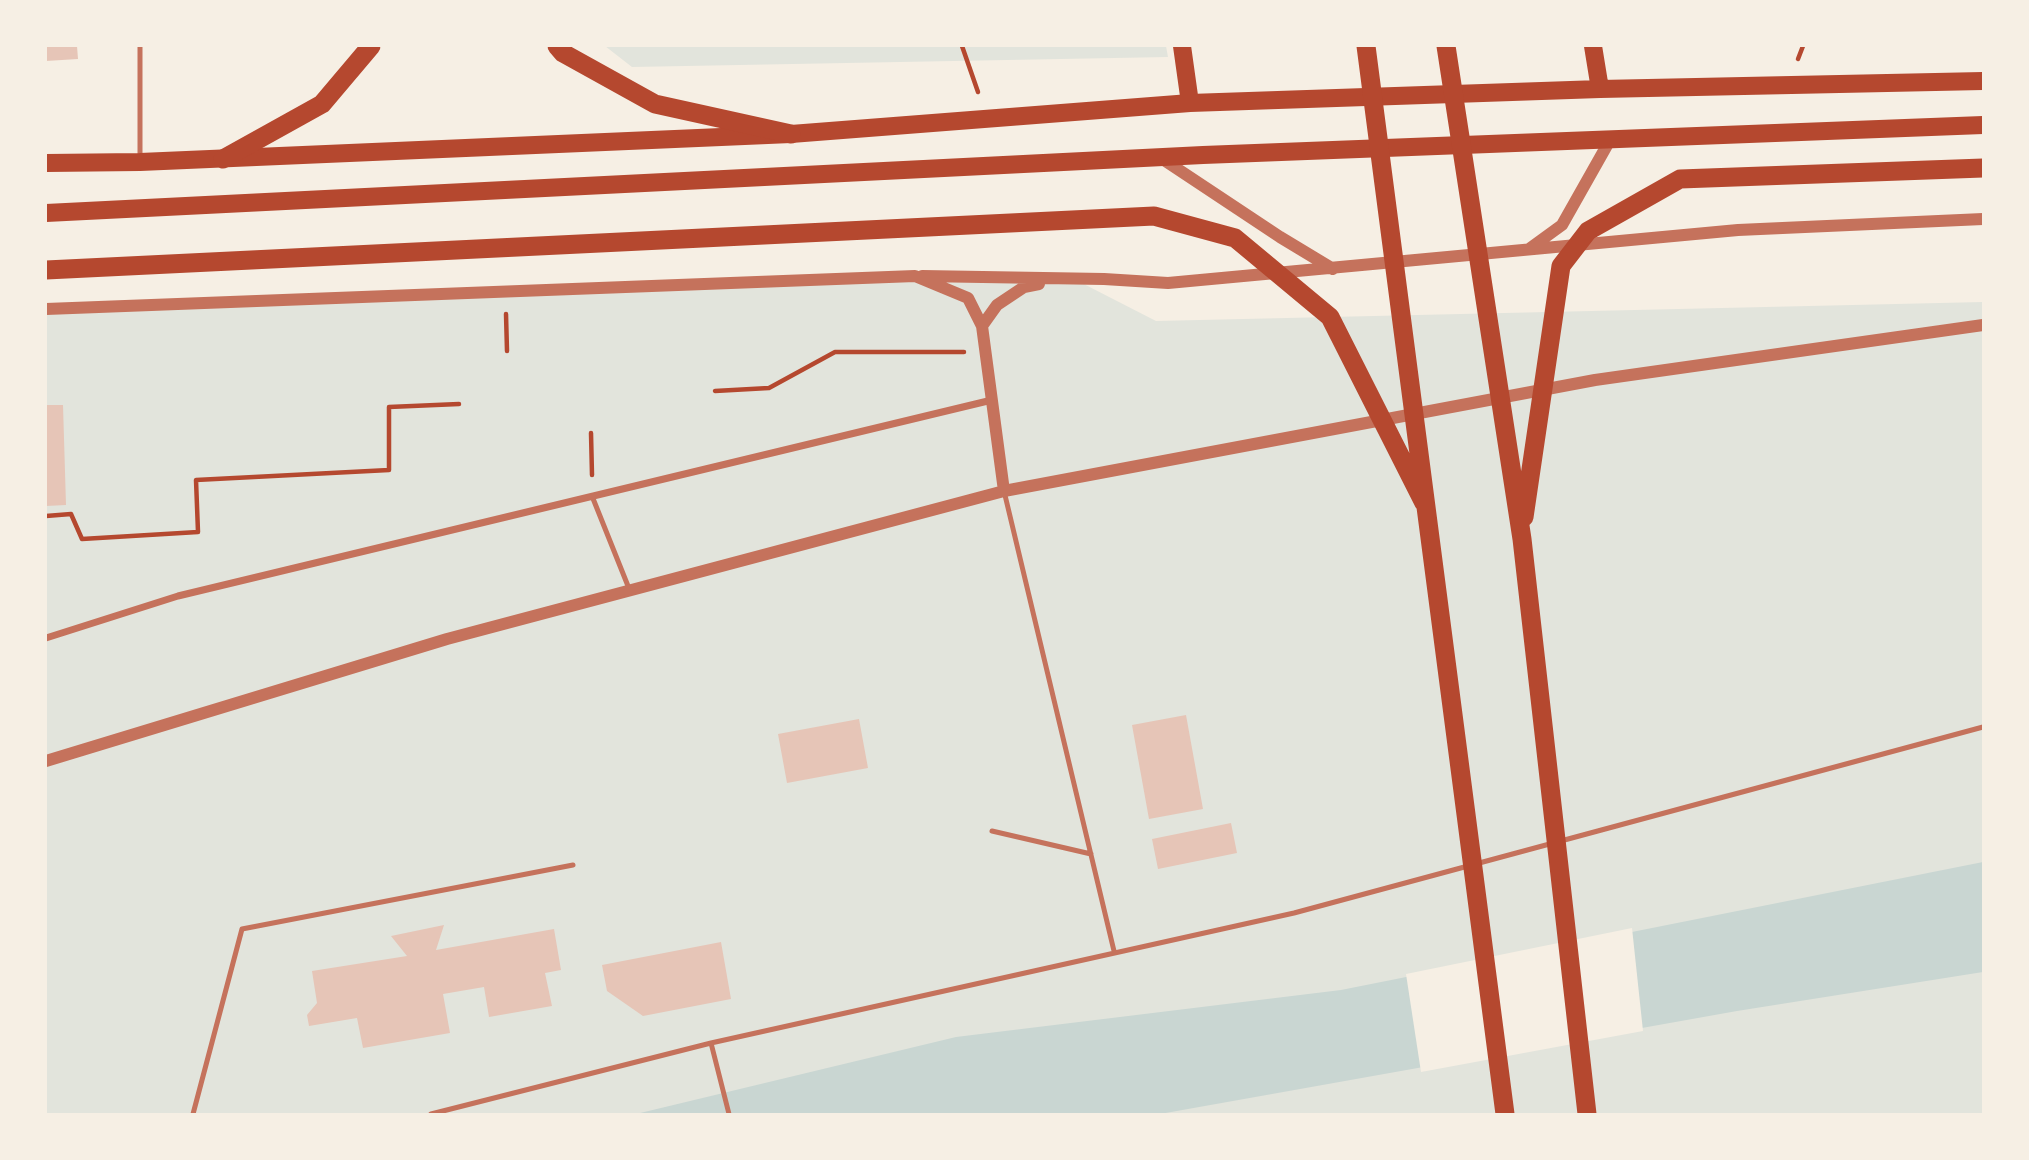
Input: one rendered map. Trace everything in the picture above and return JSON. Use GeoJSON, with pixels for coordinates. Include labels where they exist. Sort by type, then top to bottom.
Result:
{"type":"FeatureCollection","features":[{"type":"Feature","properties":{"kind":"highway"},"geometry":{"type":"LineString","coordinates":[[223,159],[322,104],[371,46]]}},
{"type":"Feature","properties":{"kind":"highway"},"geometry":{"type":"LineString","coordinates":[[557,46],[563,53],[654,104],[791,134]]}},
{"type":"Feature","properties":{"kind":"highway"},"geometry":{"type":"LineString","coordinates":[[1366,46],[1505,1115]]}},
{"type":"Feature","properties":{"kind":"highway"},"geometry":{"type":"LineString","coordinates":[[1446,46],[1522,539],[1587,1115]]}},
{"type":"Feature","properties":{"kind":"highway"},"geometry":{"type":"LineString","coordinates":[[1522,539],[1561,266],[1588,231],[1680,179],[1983,168]]}},
{"type":"Feature","properties":{"kind":"highway"},"geometry":{"type":"LineString","coordinates":[[46,270],[1154,216],[1235,238],[1330,317],[1424,503]]}},
{"type":"Feature","properties":{"kind":"main road"},"geometry":{"type":"LineString","coordinates":[[1182,46],[1190,103]]}},
{"type":"Feature","properties":{"kind":"main road"},"geometry":{"type":"LineString","coordinates":[[1593,46],[1600,89]]}},
{"type":"Feature","properties":{"kind":"main road"},"geometry":{"type":"LineString","coordinates":[[46,163],[223,159],[791,134],[1190,103],[1600,89],[1983,81]]}},
{"type":"Feature","properties":{"kind":"main road"},"geometry":{"type":"LineString","coordinates":[[46,213],[1161,157],[1983,125]]}},
{"type":"Feature","properties":{"kind":"street"},"geometry":{"type":"LineString","coordinates":[[1529,249],[1563,225],[1610,140]]}},
{"type":"Feature","properties":{"kind":"street"},"geometry":{"type":"LineString","coordinates":[[1161,157],[1280,237],[1333,269]]}},
{"type":"Feature","properties":{"kind":"street"},"geometry":{"type":"LineString","coordinates":[[46,309],[915,276],[1168,283],[1738,230],[1983,219]]}},
{"type":"Feature","properties":{"kind":"street"},"geometry":{"type":"LineString","coordinates":[[915,276],[968,298],[982,326],[1004,491]]}},
{"type":"Feature","properties":{"kind":"street"},"geometry":{"type":"LineString","coordinates":[[982,326],[997,305],[1024,287],[1074,279]]}},
{"type":"Feature","properties":{"kind":"street"},"geometry":{"type":"LineString","coordinates":[[46,761],[447,639],[1004,491],[1595,380],[1983,325]]}},
{"type":"Feature","properties":{"kind":"street"},"geometry":{"type":"LineString","coordinates":[[46,638],[178,596],[992,400]]}},
{"type":"Feature","properties":{"kind":"lane"},"geometry":{"type":"LineString","coordinates":[[140,46],[140,162]]}},
{"type":"Feature","properties":{"kind":"lane"},"geometry":{"type":"LineString","coordinates":[[1004,491],[1114,951]]}},
{"type":"Feature","properties":{"kind":"lane"},"geometry":{"type":"LineString","coordinates":[[592,496],[630,591]]}},
{"type":"Feature","properties":{"kind":"lane"},"geometry":{"type":"LineString","coordinates":[[431,1115],[711,1043],[1294,913],[1983,727]]}},
{"type":"Feature","properties":{"kind":"lane"},"geometry":{"type":"LineString","coordinates":[[992,831],[1091,854]]}},
{"type":"Feature","properties":{"kind":"lane"},"geometry":{"type":"LineString","coordinates":[[193,1115],[242,929],[573,865]]}},
{"type":"Feature","properties":{"kind":"lane"},"geometry":{"type":"LineString","coordinates":[[711,1043],[729,1115]]}},
{"type":"Feature","properties":{"kind":"path"},"geometry":{"type":"LineString","coordinates":[[961,46],[987,120]]}},
{"type":"Feature","properties":{"kind":"path"},"geometry":{"type":"LineString","coordinates":[[506,292],[507,351]]}},
{"type":"Feature","properties":{"kind":"path"},"geometry":{"type":"LineString","coordinates":[[715,391],[769,388],[835,352],[985,352]]}},
{"type":"Feature","properties":{"kind":"path"},"geometry":{"type":"LineString","coordinates":[[46,516],[71,514],[82,539],[198,532],[197,480],[389,470],[388,407],[459,404]]}},
{"type":"Feature","properties":{"kind":"path"},"geometry":{"type":"LineString","coordinates":[[591,433],[592,496]]}},
{"type":"Feature","properties":{"kind":"shaded area"},"geometry":{"type":"Polygon","coordinates":[[[605,46],[1166,46],[1168,57],[632,67],[605,46]]]}},
{"type":"Feature","properties":{"kind":"shaded area"},"geometry":{"type":"Polygon","coordinates":[[[915,276],[1074,279],[1156,321],[1983,302],[1983,1114],[46,1114],[46,309],[915,276]]]}},
{"type":"Feature","properties":{"kind":"shaded area"},"geometry":{"type":"Polygon","coordinates":[[[1983,862],[1983,972],[1737,1011],[1160,1114],[636,1114],[956,1037],[1341,990],[1983,862]]]}},
{"type":"Feature","properties":{"kind":"pier"},"geometry":{"type":"Polygon","coordinates":[[[1632,928],[1643,1031],[1421,1072],[1406,974],[1632,928]]]}},
{"type":"Feature","properties":{"kind":"building"},"geometry":{"type":"Polygon","coordinates":[[[46,46],[77,46],[78,59],[46,61],[46,46]]]}},
{"type":"Feature","properties":{"kind":"building"},"geometry":{"type":"Polygon","coordinates":[[[46,405],[63,405],[66,505],[46,506],[46,405]]]}},
{"type":"Feature","properties":{"kind":"building"},"geometry":{"type":"Polygon","coordinates":[[[1186,715],[1203,809],[1149,819],[1132,725],[1186,715]]]}},
{"type":"Feature","properties":{"kind":"building"},"geometry":{"type":"Polygon","coordinates":[[[859,719],[868,768],[787,783],[778,734],[859,719]]]}},
{"type":"Feature","properties":{"kind":"building"},"geometry":{"type":"Polygon","coordinates":[[[1231,823],[1237,853],[1158,869],[1152,839],[1231,823]]]}},
{"type":"Feature","properties":{"kind":"building"},"geometry":{"type":"Polygon","coordinates":[[[444,925],[436,950],[554,929],[561,970],[545,973],[552,1006],[489,1017],[484,987],[443,994],[450,1033],[363,1048],[357,1018],[309,1026],[307,1015],[317,1003],[312,971],[407,956],[391,936],[444,925]]]}},
{"type":"Feature","properties":{"kind":"building"},"geometry":{"type":"Polygon","coordinates":[[[721,942],[731,999],[643,1016],[607,991],[602,965],[721,942]]]}}]}
